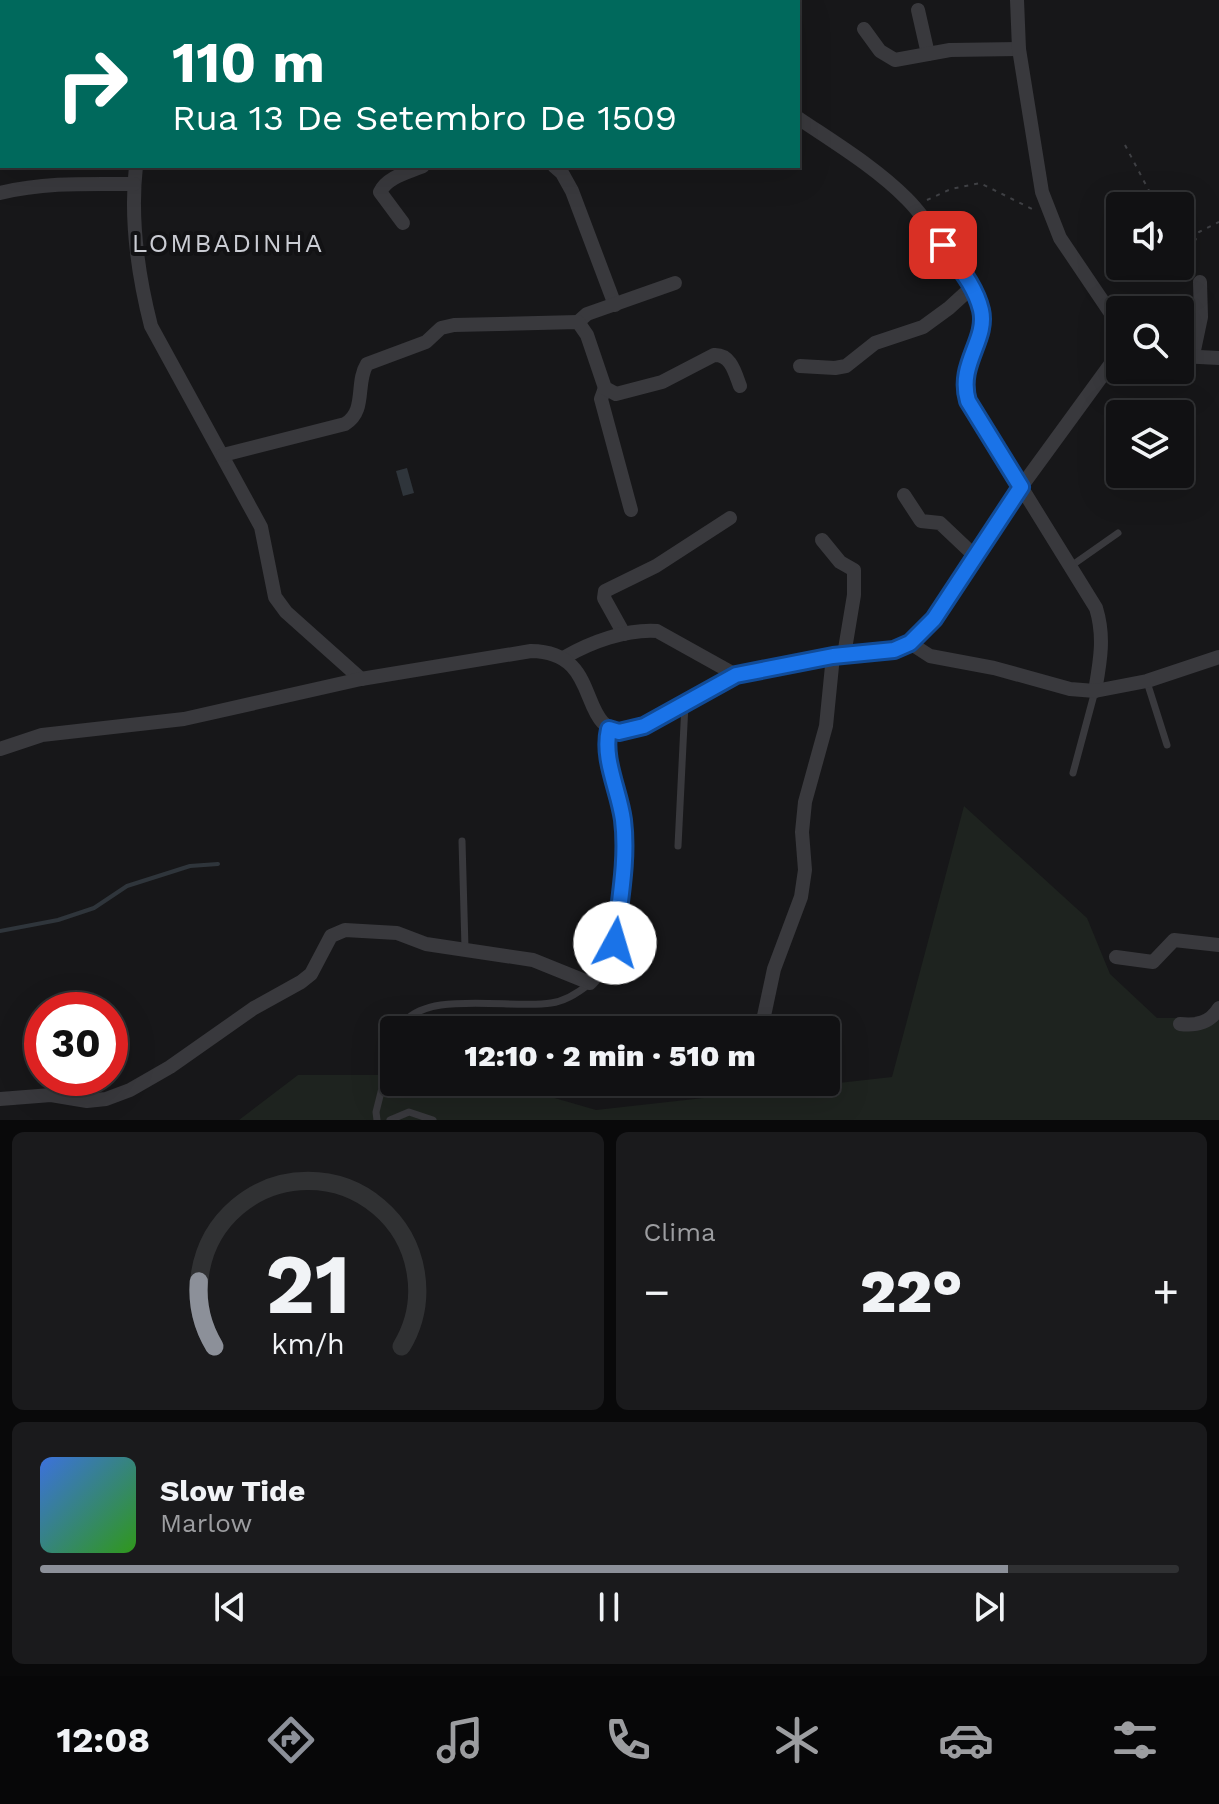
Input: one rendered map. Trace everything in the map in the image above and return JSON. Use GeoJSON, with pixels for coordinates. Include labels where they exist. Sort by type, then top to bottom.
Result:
{"type":"FeatureCollection","features":[{"type":"Feature","properties":{"kind":"street"},"geometry":{"type":"LineString","coordinates":[[1017,0],[1019,49],[1042,192],[1060,238],[1106,306]]}},
{"type":"Feature","properties":{"kind":"street"},"geometry":{"type":"LineString","coordinates":[[918,10],[928,54]]}},
{"type":"Feature","properties":{"kind":"street"},"geometry":{"type":"LineString","coordinates":[[864,29],[880,51],[895,60],[950,50],[1019,49]]}},
{"type":"Feature","properties":{"kind":"street"},"geometry":{"type":"LineString","coordinates":[[800,119],[884,179],[913,205],[972,287],[981,311],[982,325],[966,370],[964,386],[968,401],[1096,608],[1103,643],[1095,691]]}},
{"type":"Feature","properties":{"kind":"street"},"geometry":{"type":"LineString","coordinates":[[136,168],[134,184],[141,280],[151,326],[261,527],[275,597],[286,612],[361,679]]}},
{"type":"Feature","properties":{"kind":"street"},"geometry":{"type":"LineString","coordinates":[[403,223],[380,192],[389,181],[418,168]]}},
{"type":"Feature","properties":{"kind":"street"},"geometry":{"type":"LineString","coordinates":[[556,168],[572,191],[615,305]]}},
{"type":"Feature","properties":{"kind":"street"},"geometry":{"type":"LineString","coordinates":[[0,193],[30,185],[134,184]]}},
{"type":"Feature","properties":{"kind":"street"},"geometry":{"type":"LineString","coordinates":[[1194,336],[1201,317],[1200,282]]}},
{"type":"Feature","properties":{"kind":"street"},"geometry":{"type":"LineString","coordinates":[[223,455],[345,424],[357,413],[367,364],[426,342],[444,327],[578,322],[587,314],[675,283]]}},
{"type":"Feature","properties":{"kind":"street"},"geometry":{"type":"LineString","coordinates":[[800,366],[846,366],[875,343],[923,327],[972,287]]}},
{"type":"Feature","properties":{"kind":"street"},"geometry":{"type":"LineString","coordinates":[[578,322],[587,335],[605,388],[601,399],[631,510]]}},
{"type":"Feature","properties":{"kind":"street"},"geometry":{"type":"LineString","coordinates":[[605,388],[616,394],[632,392],[662,382],[714,355],[721,355],[732,366],[740,386]]}},
{"type":"Feature","properties":{"kind":"street"},"geometry":{"type":"LineString","coordinates":[[1194,356],[1219,358]]}},
{"type":"Feature","properties":{"kind":"street"},"geometry":{"type":"LineString","coordinates":[[0,749],[42,735],[184,719],[361,679],[531,651],[549,651],[565,657],[582,678],[602,722],[609,729],[631,731],[736,675],[839,656],[894,650],[910,643],[934,619],[1021,487],[1106,370]]}},
{"type":"Feature","properties":{"kind":"street"},"geometry":{"type":"LineString","coordinates":[[904,495],[921,521],[940,523],[977,558]]}},
{"type":"Feature","properties":{"kind":"street"},"geometry":{"type":"LineString","coordinates":[[624,634],[604,598],[605,591],[656,566],[730,518]]}},
{"type":"Feature","properties":{"kind":"street"},"geometry":{"type":"LineString","coordinates":[[764,1016],[774,969],[801,897],[805,870],[802,832],[805,802],[826,726],[854,595],[854,570],[840,562],[822,540]]}},
{"type":"Feature","properties":{"kind":"street"},"geometry":{"type":"LineString","coordinates":[[565,657],[624,634],[657,631],[736,675]]}},
{"type":"Feature","properties":{"kind":"street"},"geometry":{"type":"LineString","coordinates":[[910,643],[930,656],[994,668],[1070,689],[1095,691],[1147,681],[1219,657]]}},
{"type":"Feature","properties":{"kind":"street"},"geometry":{"type":"LineString","coordinates":[[0,1099],[51,1095],[87,1101],[106,1099],[130,1090],[170,1067],[254,1008],[301,982],[311,974],[331,936],[338,932],[397,933],[426,944],[533,960],[590,983],[607,963],[615,943],[624,856],[623,820],[607,749],[609,729]]}},
{"type":"Feature","properties":{"kind":"street"},"geometry":{"type":"LineString","coordinates":[[1116,957],[1153,962],[1174,940],[1219,945]]}},
{"type":"Feature","properties":{"kind":"street"},"geometry":{"type":"LineString","coordinates":[[1180,1024],[1198,1025],[1208,1020],[1219,1008]]}},
{"type":"Feature","properties":{"kind":"lane"},"geometry":{"type":"LineString","coordinates":[[1070,567],[1118,533]]}},
{"type":"Feature","properties":{"kind":"lane"},"geometry":{"type":"LineString","coordinates":[[1147,681],[1167,745]]}},
{"type":"Feature","properties":{"kind":"lane"},"geometry":{"type":"LineString","coordinates":[[1073,773],[1095,691]]}},
{"type":"Feature","properties":{"kind":"lane"},"geometry":{"type":"LineString","coordinates":[[678,846],[685,704]]}},
{"type":"Feature","properties":{"kind":"lane"},"geometry":{"type":"LineString","coordinates":[[462,841],[465,948]]}},
{"type":"Feature","properties":{"kind":"lane"},"geometry":{"type":"LineString","coordinates":[[413,1016],[429,1006],[449,1003],[517,1006],[553,1003],[577,994],[590,983]]}},
{"type":"Feature","properties":{"kind":"lane"},"geometry":{"type":"LineString","coordinates":[[377,1120],[380,1096]]}},
{"type":"Feature","properties":{"kind":"lane"},"geometry":{"type":"LineString","coordinates":[[390,1120],[409,1112],[433,1120]]}},
{"type":"Feature","properties":{"kind":"path"},"geometry":{"type":"LineString","coordinates":[[1125,145],[1150,192]]}},
{"type":"Feature","properties":{"kind":"path"},"geometry":{"type":"LineString","coordinates":[[913,205],[951,189],[980,183],[1031,211],[1047,207]]}},
{"type":"Feature","properties":{"kind":"path"},"geometry":{"type":"LineString","coordinates":[[1194,243],[1207,225],[1219,222]]}},
{"type":"Feature","properties":{"kind":"path"},"geometry":{"type":"LineString","coordinates":[[1194,276],[1200,282]]}},
{"type":"Feature","properties":{"kind":"shaded area"},"geometry":{"type":"Polygon","coordinates":[[[407,468],[414,493],[403,496],[396,471],[407,468]]]}},
{"type":"Feature","properties":{"kind":"shaded area"},"geometry":{"type":"Polygon","coordinates":[[[964,806],[1087,918],[1110,974],[1157,1018],[1219,1018],[1219,1120],[239,1120],[298,1075],[380,1075],[380,1096],[548,1096],[596,1110],[722,1096],[840,1096],[840,1083],[892,1077],[964,806]]]}},
{"type":"Feature","properties":{"kind":"waterway"},"geometry":{"type":"LineString","coordinates":[[0,931],[58,920],[94,908],[127,886],[190,866],[218,864]]}},
{"type":"Feature","properties":{"kind":"district","name":"LOMBADINHA"},"geometry":{"type":"Point","coordinates":[228,243]}},
{"type":"Feature","properties":{"kind":"route"},"geometry":{"type":"LineString","coordinates":[[615,943],[624,856],[623,820],[607,749],[609,729],[631,731],[644,726],[736,675],[833,656],[894,650],[910,643],[934,619],[1021,487],[968,401],[964,386],[966,370],[982,325],[981,311],[972,287],[943,245]]}}]}
